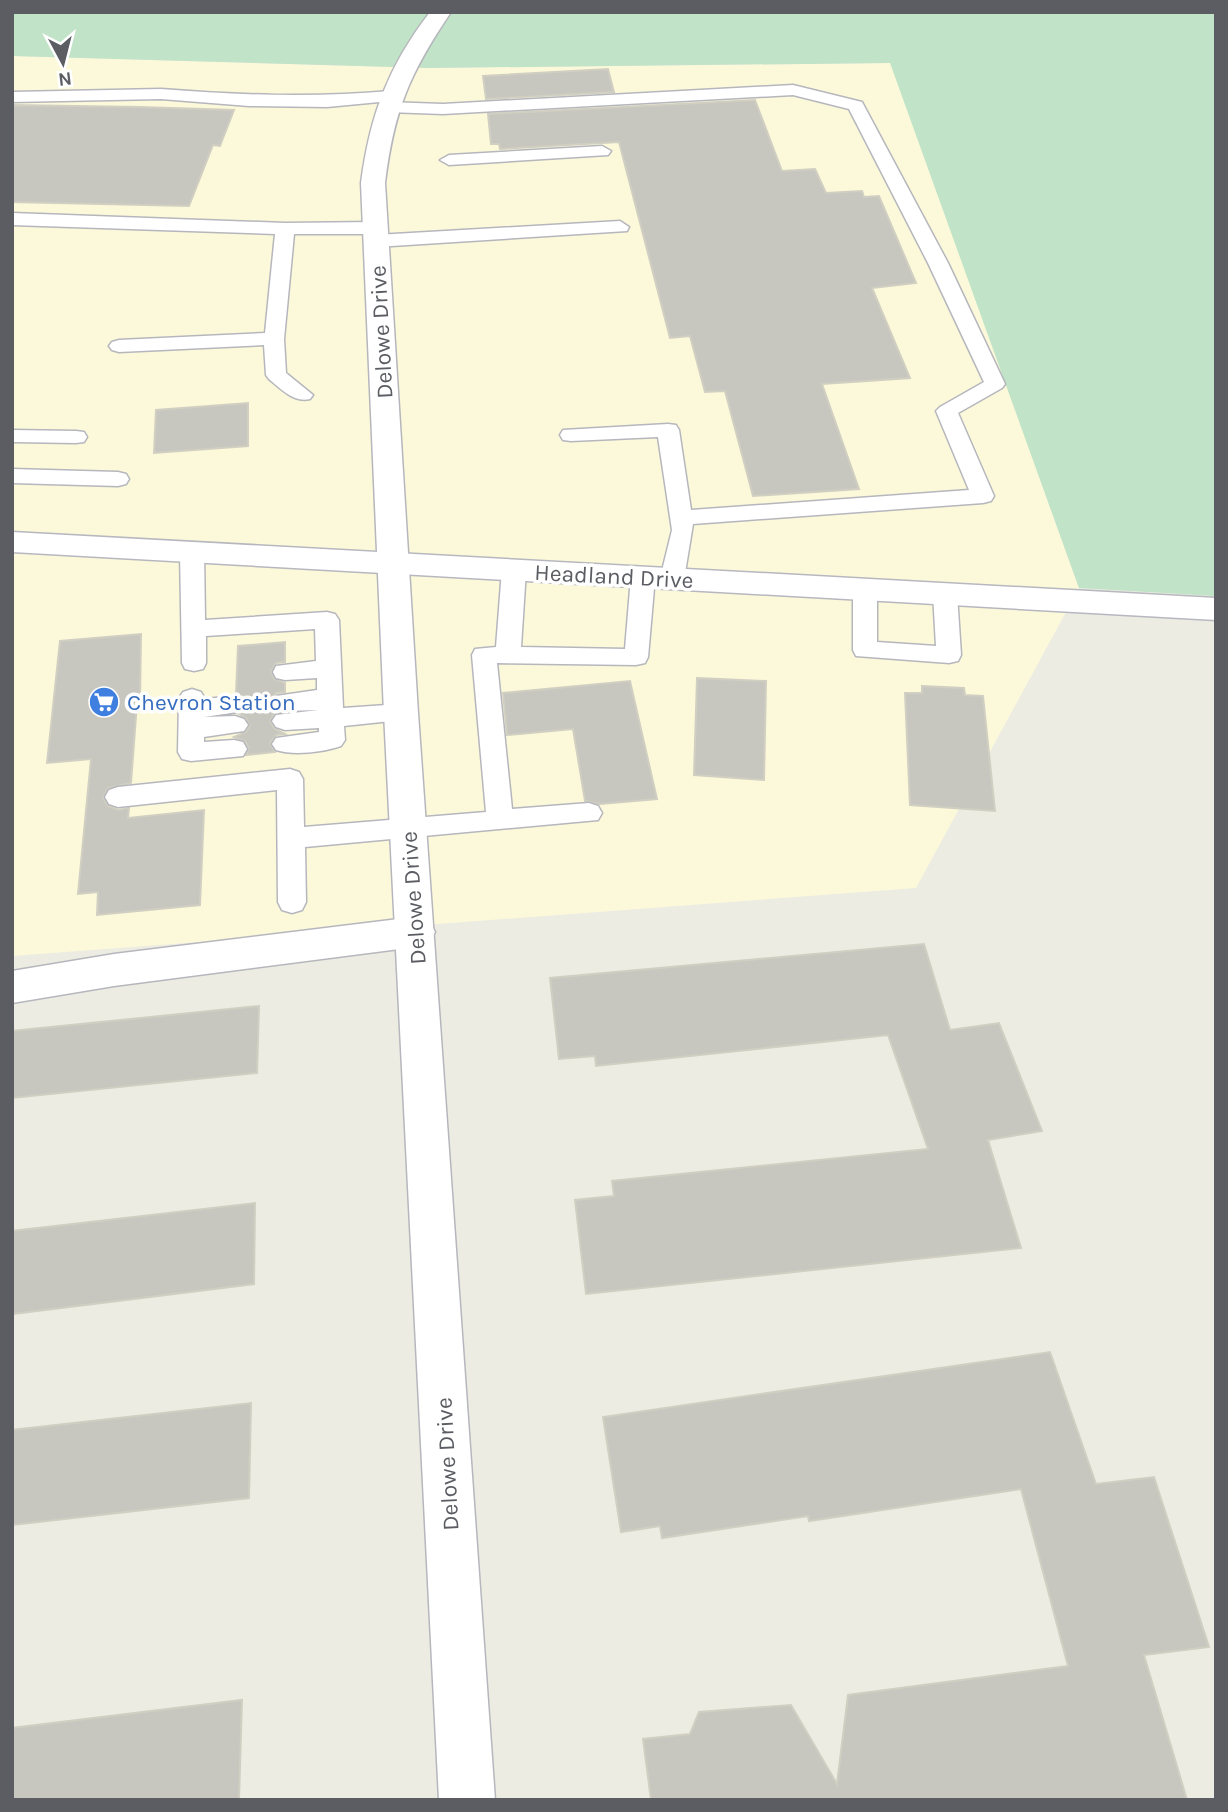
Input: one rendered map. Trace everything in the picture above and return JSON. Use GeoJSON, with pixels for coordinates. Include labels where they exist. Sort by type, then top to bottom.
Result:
{"type":"FeatureCollection","features":[{"type":"Feature","properties":{"kind":"street","name":"Delowe Drive"},"geometry":{"type":"LineString","coordinates":[[440,12],[420,38],[389,101],[379,132],[373,183],[401,713],[467,1800]]}},
{"type":"Feature","properties":{"kind":"street","name":"Headland Drive"},"geometry":{"type":"LineString","coordinates":[[12,542],[1216,609]]}},
{"type":"Feature","properties":{"kind":"street"},"geometry":{"type":"LineString","coordinates":[[12,986],[127,968],[415,932]]}},
{"type":"Feature","properties":{"kind":"lane"},"geometry":{"type":"LineString","coordinates":[[12,97],[161,94],[249,101],[389,101],[443,108],[793,90],[856,106],[938,263],[995,384],[947,411],[983,496],[680,518]]}},
{"type":"Feature","properties":{"kind":"lane"},"geometry":{"type":"LineString","coordinates":[[449,160],[602,151]]}},
{"type":"Feature","properties":{"kind":"lane"},"geometry":{"type":"LineString","coordinates":[[12,219],[376,235],[620,227]]}},
{"type":"Feature","properties":{"kind":"lane"},"geometry":{"type":"LineString","coordinates":[[285,229],[274,340],[276,375],[303,395]]}},
{"type":"Feature","properties":{"kind":"lane"},"geometry":{"type":"LineString","coordinates":[[119,345],[274,340]]}},
{"type":"Feature","properties":{"kind":"lane"},"geometry":{"type":"LineString","coordinates":[[500,819],[484,655],[636,657],[657,578],[683,530],[667,430],[571,435]]}},
{"type":"Feature","properties":{"kind":"lane"},"geometry":{"type":"LineString","coordinates":[[12,436],[76,437]]}},
{"type":"Feature","properties":{"kind":"lane"},"geometry":{"type":"LineString","coordinates":[[12,476],[118,480]]}},
{"type":"Feature","properties":{"kind":"lane"},"geometry":{"type":"LineString","coordinates":[[192,552],[194,663]]}},
{"type":"Feature","properties":{"kind":"lane"},"geometry":{"type":"LineString","coordinates":[[508,655],[514,570]]}},
{"type":"Feature","properties":{"kind":"lane"},"geometry":{"type":"LineString","coordinates":[[865,590],[865,650],[949,655],[945,594]]}},
{"type":"Feature","properties":{"kind":"lane"},"geometry":{"type":"LineString","coordinates":[[193,629],[327,620],[328,669],[330,708],[331,740],[285,722],[330,708],[401,713]]}},
{"type":"Feature","properties":{"kind":"lane"},"geometry":{"type":"LineString","coordinates":[[285,672],[328,669]]}},
{"type":"Feature","properties":{"kind":"lane"},"geometry":{"type":"LineString","coordinates":[[192,712],[234,727],[191,752],[192,712]]}},
{"type":"Feature","properties":{"kind":"lane"},"geometry":{"type":"LineString","coordinates":[[118,797],[290,779],[292,902]]}},
{"type":"Feature","properties":{"kind":"lane"},"geometry":{"type":"LineString","coordinates":[[291,838],[589,813]]}},
{"type":"Feature","properties":{"kind":"shaded area"},"geometry":{"type":"Polygon","coordinates":[[[12,56],[428,68],[891,63],[1079,588],[916,888],[12,956],[12,56]]]}},
{"type":"Feature","properties":{"kind":"green space"},"geometry":{"type":"Polygon","coordinates":[[[12,12],[1216,12],[1216,596],[1079,588],[890,63],[428,68],[12,56],[12,12]]]}},
{"type":"Feature","properties":{"kind":"building"},"geometry":{"type":"Polygon","coordinates":[[[608,69],[614,92],[486,99],[483,76],[608,69]]]}},
{"type":"Feature","properties":{"kind":"building"},"geometry":{"type":"Polygon","coordinates":[[[755,100],[782,171],[815,169],[826,193],[862,191],[864,197],[879,196],[916,283],[872,288],[910,378],[822,384],[859,489],[753,496],[725,391],[705,392],[690,336],[670,338],[619,142],[500,149],[499,144],[491,144],[488,114],[755,100]]]}},
{"type":"Feature","properties":{"kind":"building"},"geometry":{"type":"Polygon","coordinates":[[[12,105],[234,110],[220,146],[213,145],[189,206],[12,202],[12,105]]]}},
{"type":"Feature","properties":{"kind":"building"},"geometry":{"type":"Polygon","coordinates":[[[248,403],[248,446],[154,453],[156,410],[248,403]]]}},
{"type":"Feature","properties":{"kind":"building"},"geometry":{"type":"Polygon","coordinates":[[[141,634],[140,702],[137,703],[131,783],[108,788],[103,798],[108,806],[118,810],[129,808],[128,818],[204,810],[200,905],[97,915],[98,892],[78,894],[91,759],[47,763],[60,641],[141,634]]]}},
{"type":"Feature","properties":{"kind":"building"},"geometry":{"type":"Polygon","coordinates":[[[285,642],[285,662],[276,663],[271,671],[274,679],[285,683],[285,692],[276,693],[270,701],[274,709],[280,712],[274,714],[270,722],[275,729],[285,734],[276,735],[270,743],[275,752],[246,755],[249,748],[245,741],[234,737],[246,732],[250,726],[246,718],[239,714],[246,712],[250,704],[245,697],[236,693],[238,646],[285,642]]]}},
{"type":"Feature","properties":{"kind":"building"},"geometry":{"type":"Polygon","coordinates":[[[697,678],[766,681],[764,780],[694,775],[697,678]]]}},
{"type":"Feature","properties":{"kind":"building"},"geometry":{"type":"Polygon","coordinates":[[[630,681],[657,799],[600,804],[585,801],[573,729],[507,735],[503,693],[630,681]]]}},
{"type":"Feature","properties":{"kind":"building"},"geometry":{"type":"Polygon","coordinates":[[[922,686],[964,688],[965,695],[983,696],[995,811],[910,805],[905,693],[922,693],[922,686]]]}},
{"type":"Feature","properties":{"kind":"building"},"geometry":{"type":"Polygon","coordinates":[[[924,944],[950,1030],[999,1023],[1042,1131],[988,1140],[1021,1248],[586,1294],[575,1200],[614,1196],[612,1181],[928,1149],[888,1035],[596,1066],[595,1056],[559,1059],[550,978],[924,944]]]}},
{"type":"Feature","properties":{"kind":"building"},"geometry":{"type":"Polygon","coordinates":[[[259,1006],[257,1073],[12,1098],[12,1031],[259,1006]]]}},
{"type":"Feature","properties":{"kind":"building"},"geometry":{"type":"Polygon","coordinates":[[[255,1203],[254,1284],[12,1314],[12,1231],[255,1203]]]}},
{"type":"Feature","properties":{"kind":"building"},"geometry":{"type":"Polygon","coordinates":[[[1050,1352],[1096,1484],[1154,1477],[1209,1647],[1144,1655],[1187,1800],[651,1800],[643,1739],[690,1734],[699,1712],[791,1705],[837,1784],[848,1695],[1068,1666],[1021,1489],[809,1521],[808,1516],[662,1538],[660,1526],[621,1532],[603,1417],[1050,1352]]]}},
{"type":"Feature","properties":{"kind":"building"},"geometry":{"type":"Polygon","coordinates":[[[251,1403],[249,1498],[12,1525],[12,1430],[251,1403]]]}},
{"type":"Feature","properties":{"kind":"building"},"geometry":{"type":"Polygon","coordinates":[[[242,1700],[239,1800],[12,1800],[12,1728],[242,1700]]]}},
{"type":"Feature","properties":{"kind":"place","name":"Chevron Station"},"geometry":{"type":"Point","coordinates":[104,702]}}]}
